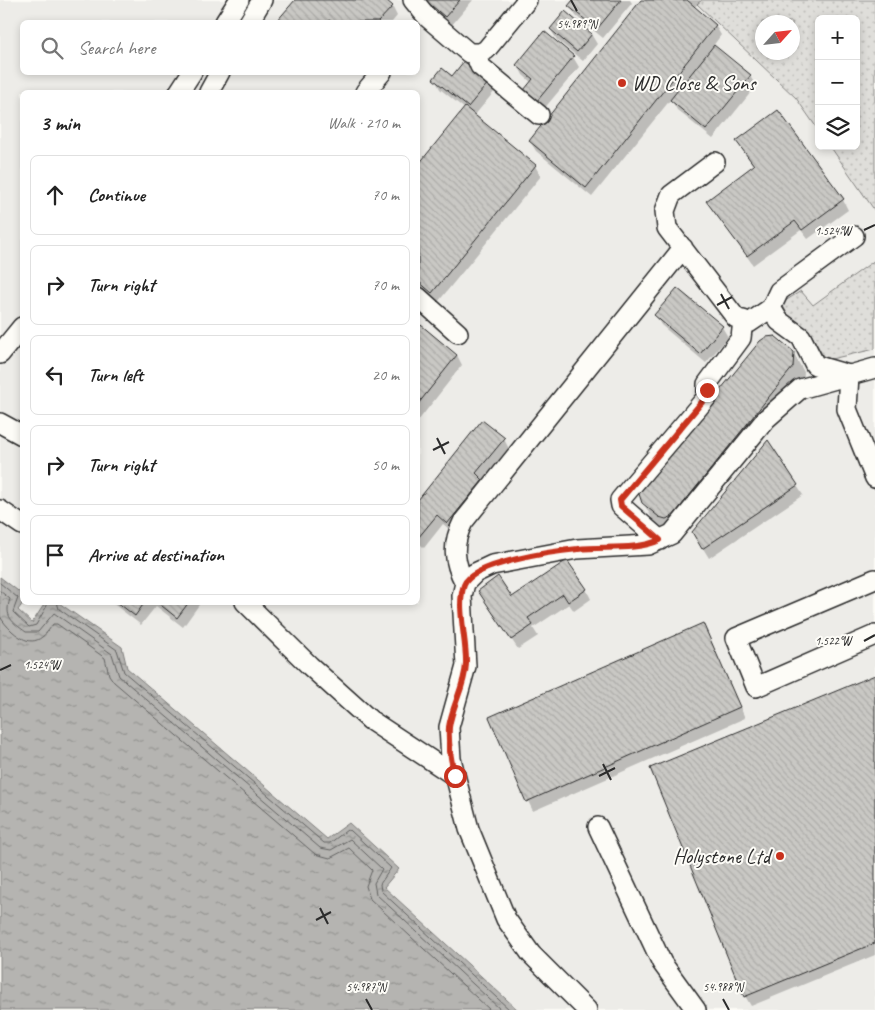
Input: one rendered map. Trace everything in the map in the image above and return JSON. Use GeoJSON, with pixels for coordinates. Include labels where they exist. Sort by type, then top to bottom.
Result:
{"type":"FeatureCollection","features":[{"type":"Feature","properties":{"kind":"street"},"geometry":{"type":"LineString","coordinates":[[226,20],[239,0]]}},
{"type":"Feature","properties":{"kind":"street"},"geometry":{"type":"LineString","coordinates":[[250,20],[262,0]]}},
{"type":"Feature","properties":{"kind":"street"},"geometry":{"type":"LineString","coordinates":[[413,0],[422,24],[468,52],[475,54],[486,50],[527,0]]}},
{"type":"Feature","properties":{"kind":"street"},"geometry":{"type":"LineString","coordinates":[[475,54],[480,66],[539,115]]}},
{"type":"Feature","properties":{"kind":"street"},"geometry":{"type":"LineString","coordinates":[[180,90],[190,75]]}},
{"type":"Feature","properties":{"kind":"street"},"geometry":{"type":"LineString","coordinates":[[210,90],[218,75]]}},
{"type":"Feature","properties":{"kind":"street"},"geometry":{"type":"LineString","coordinates":[[367,90],[379,75]]}},
{"type":"Feature","properties":{"kind":"street"},"geometry":{"type":"LineString","coordinates":[[715,162],[671,195],[665,211],[667,228],[736,318],[749,323],[771,308],[780,291],[854,236]]}},
{"type":"Feature","properties":{"kind":"street"},"geometry":{"type":"LineString","coordinates":[[587,1010],[531,954],[506,919],[469,829],[451,759],[449,727],[466,666],[462,596],[464,583],[456,566],[454,546],[463,522],[683,248]]}},
{"type":"Feature","properties":{"kind":"street"},"geometry":{"type":"LineString","coordinates":[[420,299],[458,333]]}},
{"type":"Feature","properties":{"kind":"street"},"geometry":{"type":"LineString","coordinates":[[771,308],[779,321],[801,337],[816,365],[849,375]]}},
{"type":"Feature","properties":{"kind":"street"},"geometry":{"type":"LineString","coordinates":[[660,540],[621,506],[620,500],[707,396],[707,384],[741,338],[743,320]]}},
{"type":"Feature","properties":{"kind":"street"},"geometry":{"type":"LineString","coordinates":[[0,354],[20,329]]}},
{"type":"Feature","properties":{"kind":"street"},"geometry":{"type":"LineString","coordinates":[[464,583],[475,573],[492,565],[577,549],[648,545],[672,534],[766,418],[800,389],[875,368]]}},
{"type":"Feature","properties":{"kind":"street"},"geometry":{"type":"LineString","coordinates":[[849,375],[847,409],[875,478]]}},
{"type":"Feature","properties":{"kind":"street"},"geometry":{"type":"LineString","coordinates":[[0,423],[20,434]]}},
{"type":"Feature","properties":{"kind":"street"},"geometry":{"type":"LineString","coordinates":[[0,510],[20,525]]}},
{"type":"Feature","properties":{"kind":"street"},"geometry":{"type":"LineString","coordinates":[[875,579],[736,638],[756,687],[875,635]]}},
{"type":"Feature","properties":{"kind":"street"},"geometry":{"type":"LineString","coordinates":[[248,605],[302,658],[370,720],[455,776]]}},
{"type":"Feature","properties":{"kind":"street"},"geometry":{"type":"LineString","coordinates":[[598,828],[662,963],[696,1010]]}},
{"type":"Feature","properties":{"kind":"shaded area"},"geometry":{"type":"Polygon","coordinates":[[[0,0],[764,0],[763,15],[755,15],[755,60],[800,60],[800,54],[815,55],[815,150],[860,150],[860,139],[875,111],[875,1010],[518,1010],[384,887],[399,869],[349,823],[327,839],[127,668],[122,647],[62,605],[420,605],[420,90],[20,90],[20,592],[0,577],[0,0]]]}},
{"type":"Feature","properties":{"kind":"shaded area"},"geometry":{"type":"Polygon","coordinates":[[[702,0],[875,0],[875,211],[833,150],[860,150],[860,15],[815,15],[815,125],[796,98],[756,60],[800,60],[800,15],[755,15],[755,59],[697,4],[702,0]]]}},
{"type":"Feature","properties":{"kind":"shaded area"},"geometry":{"type":"Polygon","coordinates":[[[875,260],[875,349],[831,359],[823,356],[809,330],[789,317],[783,306],[785,301],[801,291],[813,305],[875,260]]]}},
{"type":"Feature","properties":{"kind":"shaded area"},"geometry":{"type":"Polygon","coordinates":[[[21,605],[44,605],[32,623],[17,610],[21,605]]]}},
{"type":"Feature","properties":{"kind":"water"},"geometry":{"type":"Polygon","coordinates":[[[0,577],[20,592],[20,605],[22,605],[18,610],[32,623],[44,605],[62,605],[122,647],[127,668],[327,839],[349,823],[399,869],[384,887],[518,1010],[0,1010],[0,577]]]}},
{"type":"Feature","properties":{"kind":"building"},"geometry":{"type":"Polygon","coordinates":[[[295,0],[386,0],[393,6],[380,20],[278,20],[295,0]]]}},
{"type":"Feature","properties":{"kind":"building"},"geometry":{"type":"Polygon","coordinates":[[[425,0],[460,0],[445,17],[425,0]]]}},
{"type":"Feature","properties":{"kind":"building"},"geometry":{"type":"Polygon","coordinates":[[[573,0],[621,0],[597,29],[568,6],[573,0]]]}},
{"type":"Feature","properties":{"kind":"building","name":"WD Close & Sons"},"geometry":{"type":"Polygon","coordinates":[[[641,0],[687,0],[716,25],[586,188],[529,141],[641,0]]]}},
{"type":"Feature","properties":{"kind":"building"},"geometry":{"type":"Polygon","coordinates":[[[565,11],[592,34],[577,52],[550,29],[565,11]]]}},
{"type":"Feature","properties":{"kind":"building"},"geometry":{"type":"Polygon","coordinates":[[[544,31],[574,56],[537,101],[524,90],[533,79],[516,65],[544,31]]]}},
{"type":"Feature","properties":{"kind":"building"},"geometry":{"type":"Polygon","coordinates":[[[714,45],[751,75],[706,130],[670,100],[714,45]]]}},
{"type":"Feature","properties":{"kind":"building"},"geometry":{"type":"Polygon","coordinates":[[[464,61],[489,82],[468,107],[433,79],[442,68],[452,76],[464,61]]]}},
{"type":"Feature","properties":{"kind":"building"},"geometry":{"type":"Polygon","coordinates":[[[465,107],[536,165],[432,293],[420,283],[420,163],[465,107]]]}},
{"type":"Feature","properties":{"kind":"building"},"geometry":{"type":"Polygon","coordinates":[[[778,110],[844,199],[802,230],[795,221],[747,256],[706,201],[754,165],[736,141],[778,110]]]}},
{"type":"Feature","properties":{"kind":"building"},"geometry":{"type":"Polygon","coordinates":[[[677,288],[723,326],[700,354],[654,315],[677,288]]]}},
{"type":"Feature","properties":{"kind":"building"},"geometry":{"type":"Polygon","coordinates":[[[421,325],[457,355],[420,401],[421,325]]]}},
{"type":"Feature","properties":{"kind":"building"},"geometry":{"type":"Polygon","coordinates":[[[775,336],[794,352],[793,367],[673,516],[666,519],[659,517],[642,503],[638,491],[760,341],[766,337],[775,336]]]}},
{"type":"Feature","properties":{"kind":"building"},"geometry":{"type":"Polygon","coordinates":[[[482,420],[505,438],[476,473],[483,480],[447,524],[437,515],[420,536],[420,498],[482,420]]]}},
{"type":"Feature","properties":{"kind":"building"},"geometry":{"type":"Polygon","coordinates":[[[768,440],[798,485],[702,549],[692,532],[768,440]]]}},
{"type":"Feature","properties":{"kind":"building"},"geometry":{"type":"Polygon","coordinates":[[[567,560],[587,589],[568,602],[563,594],[528,618],[533,625],[511,640],[478,591],[498,576],[512,597],[567,560]]]}},
{"type":"Feature","properties":{"kind":"building"},"geometry":{"type":"Polygon","coordinates":[[[121,605],[143,605],[135,616],[121,605]]]}},
{"type":"Feature","properties":{"kind":"building"},"geometry":{"type":"Polygon","coordinates":[[[161,605],[187,605],[177,618],[161,605]]]}},
{"type":"Feature","properties":{"kind":"building"},"geometry":{"type":"Polygon","coordinates":[[[703,623],[740,707],[526,802],[489,717],[703,623]]]}},
{"type":"Feature","properties":{"kind":"building","name":"Holystone Ltd"},"geometry":{"type":"Polygon","coordinates":[[[875,675],[875,943],[744,997],[650,768],[875,675]]]}},
{"type":"Feature","properties":{"kind":"place","name":"WD Close & Sons"},"geometry":{"type":"Point","coordinates":[622,83]}},
{"type":"Feature","properties":{"kind":"place","name":"Holystone Ltd"},"geometry":{"type":"Point","coordinates":[780,856]}},
{"type":"Feature","properties":{"kind":"route"},"geometry":{"type":"LineString","coordinates":[[455,776],[451,759],[449,727],[466,666],[462,596],[464,583],[475,573],[492,565],[577,549],[648,545],[660,540],[621,506],[620,500],[707,396],[707,390]]}}]}
